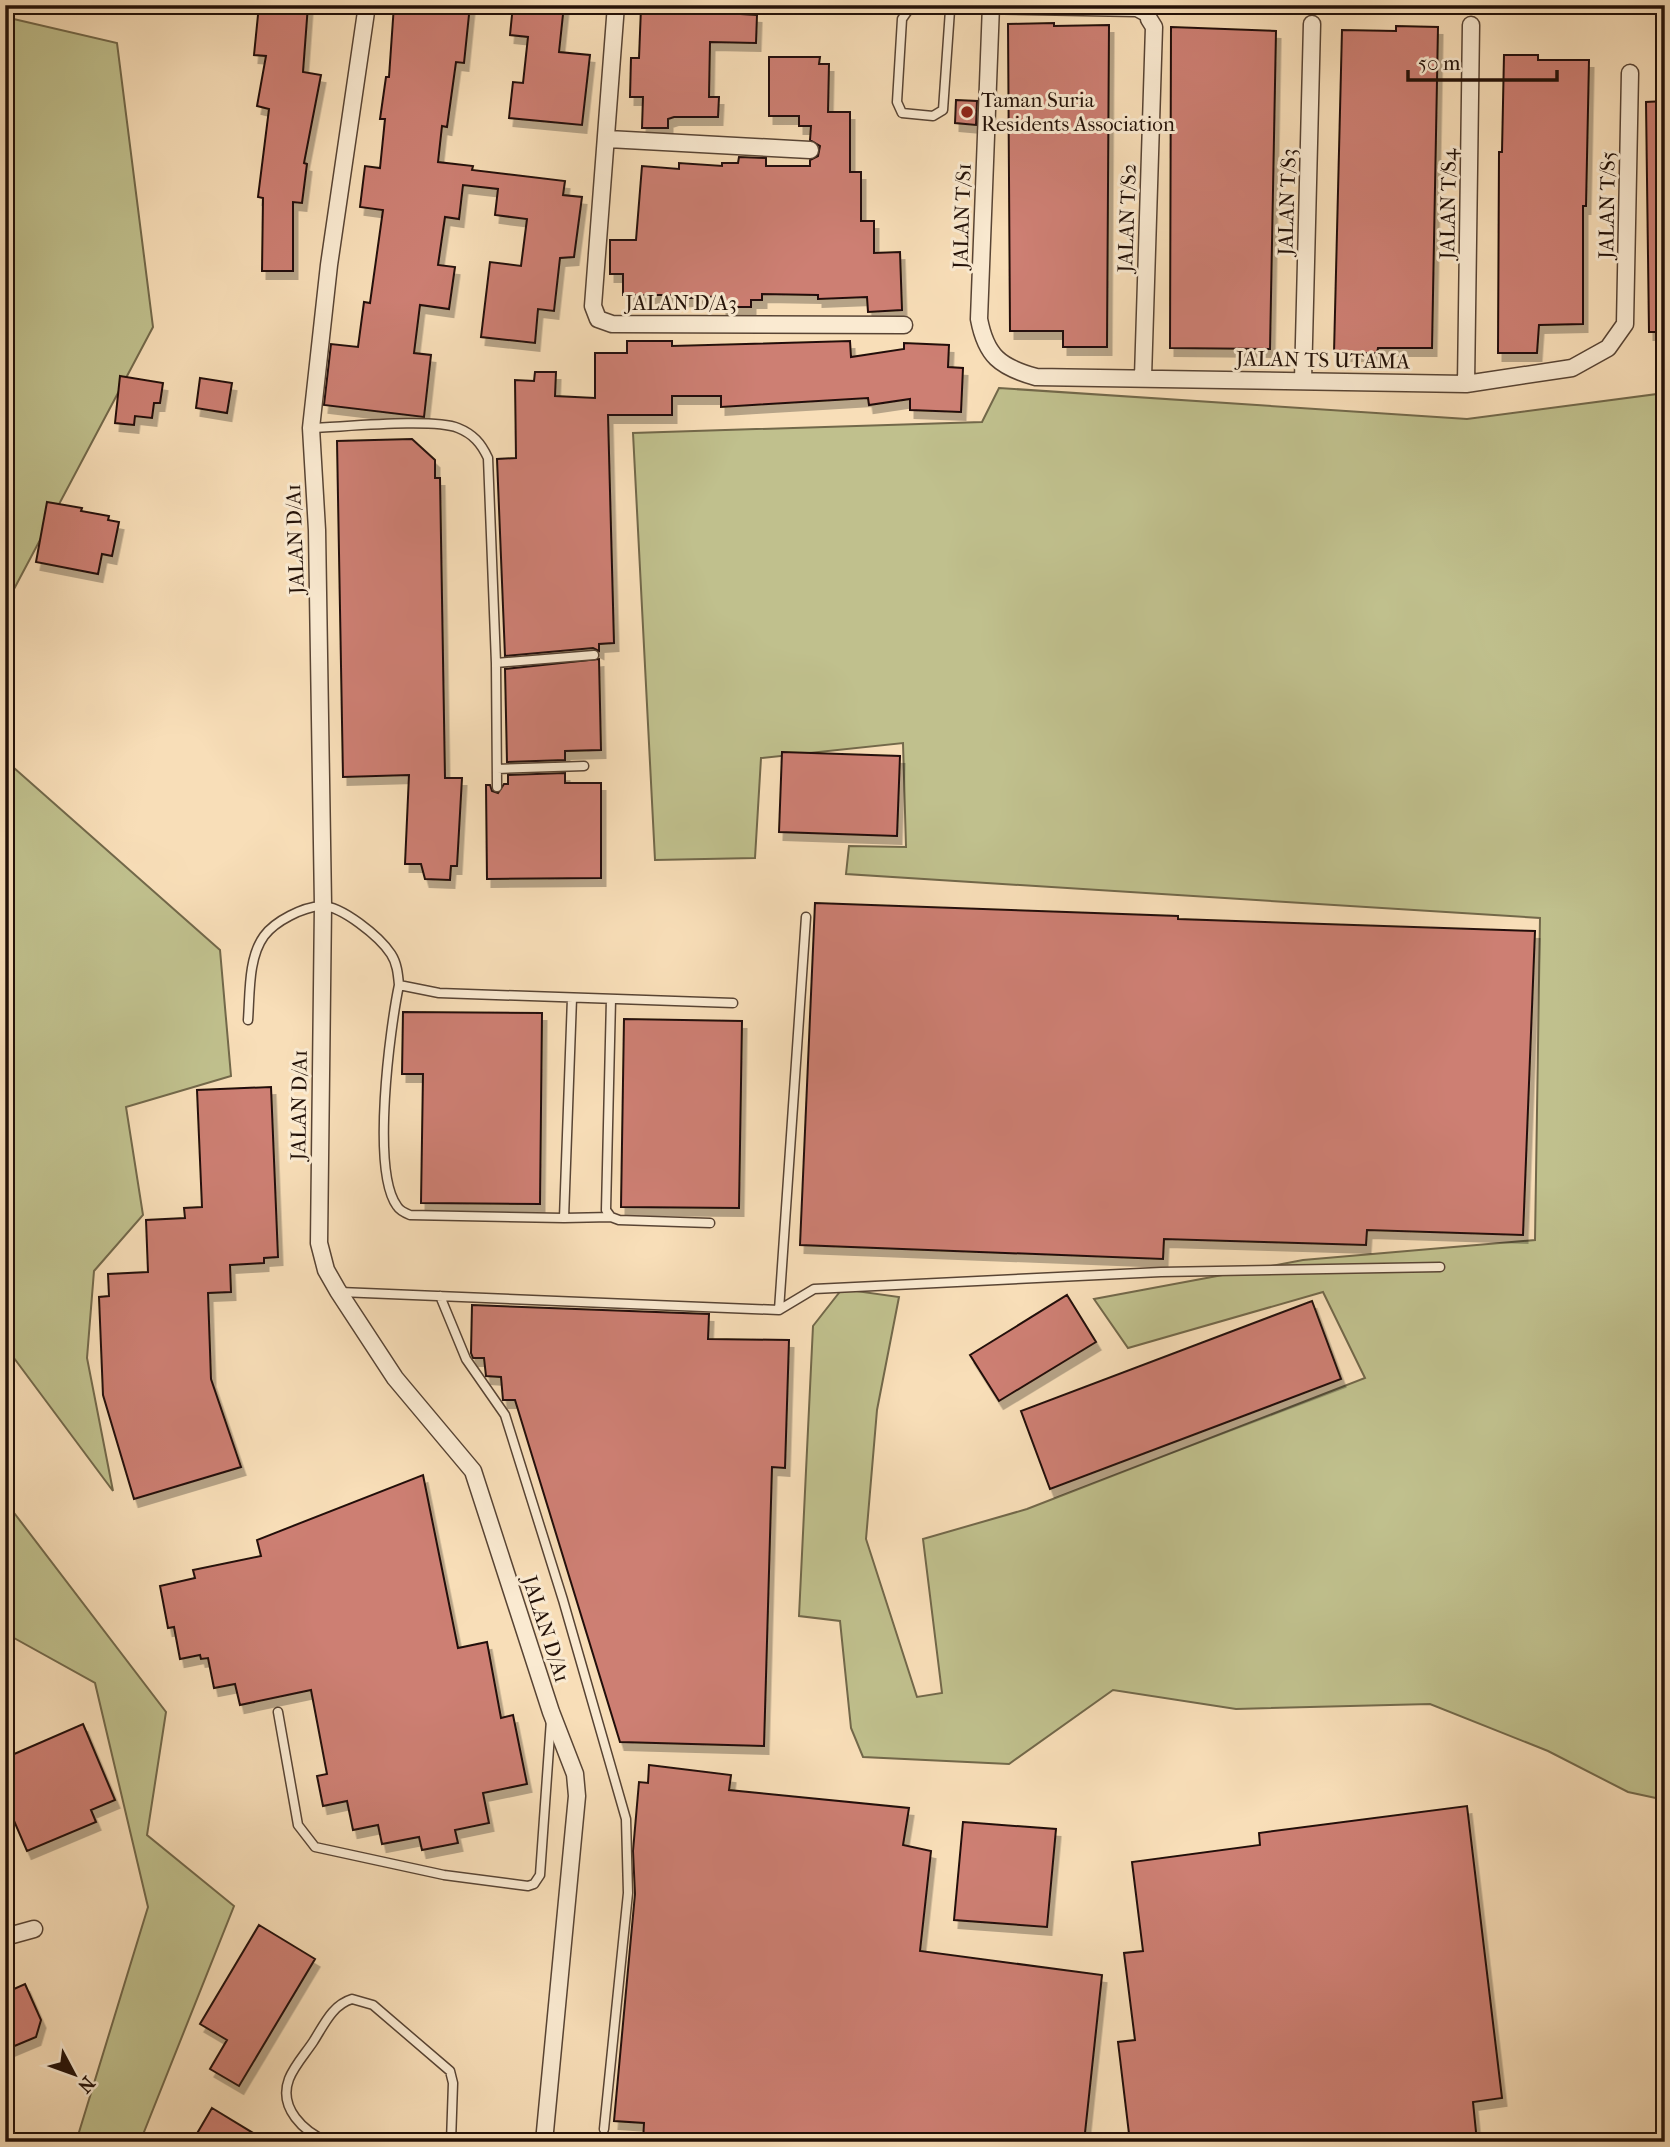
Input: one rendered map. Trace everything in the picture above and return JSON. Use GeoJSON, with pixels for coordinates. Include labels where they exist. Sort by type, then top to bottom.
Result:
{"type":"FeatureCollection","features":[{"type":"Feature","properties":{"kind":"street","name":"JALAN D/A1"},"geometry":{"type":"LineString","coordinates":[[367,5],[329,265],[311,428],[317,530],[323,905],[320,1243],[326,1270],[338,1292],[395,1378],[473,1471],[551,1712],[575,1774],[577,1796],[544,2142]]}},
{"type":"Feature","properties":{"kind":"street","name":"JALAN D/A3"},"geometry":{"type":"LineString","coordinates":[[616,5],[608,139],[593,306],[598,319],[612,324],[904,325]]}},
{"type":"Feature","properties":{"kind":"street","name":"JALAN T/S1"},"geometry":{"type":"LineString","coordinates":[[991,7],[979,319],[984,344],[998,360],[1015,371]]}},
{"type":"Feature","properties":{"kind":"street","name":"JALAN T/S2"},"geometry":{"type":"LineString","coordinates":[[1143,377],[1154,27],[1149,19]]}},
{"type":"Feature","properties":{"kind":"street","name":"JALAN T/S3"},"geometry":{"type":"LineString","coordinates":[[1303,381],[1312,24]]}},
{"type":"Feature","properties":{"kind":"street","name":"JALAN T/S4"},"geometry":{"type":"LineString","coordinates":[[1466,384],[1472,25]]}},
{"type":"Feature","properties":{"kind":"street","name":"JALAN T/S5"},"geometry":{"type":"LineString","coordinates":[[1619,336],[1627,309],[1630,73]]}},
{"type":"Feature","properties":{"kind":"street"},"geometry":{"type":"LineString","coordinates":[[608,139],[810,150]]}},
{"type":"Feature","properties":{"kind":"street","name":"JALAN TS UTAMA"},"geometry":{"type":"LineString","coordinates":[[1015,371],[1036,377],[1466,384],[1572,368],[1593,359],[1619,336]]}},
{"type":"Feature","properties":{"kind":"street"},"geometry":{"type":"LineString","coordinates":[[5,1937],[34,1929]]}},
{"type":"Feature","properties":{"kind":"lane"},"geometry":{"type":"LineString","coordinates":[[950,10],[943,110],[933,116],[902,113],[897,102],[904,13],[915,8],[950,10],[991,7],[1136,12],[1149,19]]}},
{"type":"Feature","properties":{"kind":"lane"},"geometry":{"type":"LineString","coordinates":[[311,428],[444,424],[472,435],[483,447],[488,458],[496,663],[497,787]]}},
{"type":"Feature","properties":{"kind":"lane"},"geometry":{"type":"LineString","coordinates":[[496,663],[594,654]]}},
{"type":"Feature","properties":{"kind":"lane"},"geometry":{"type":"LineString","coordinates":[[497,769],[584,766]]}},
{"type":"Feature","properties":{"kind":"lane"},"geometry":{"type":"LineString","coordinates":[[248,1020],[253,964],[264,936],[300,911],[323,905],[351,917],[372,933],[391,954],[398,970],[399,985],[387,1051],[384,1148],[392,1196],[397,1208],[410,1215],[611,1217],[619,1220],[710,1223]]}},
{"type":"Feature","properties":{"kind":"lane"},"geometry":{"type":"LineString","coordinates":[[779,1310],[806,917]]}},
{"type":"Feature","properties":{"kind":"lane"},"geometry":{"type":"LineString","coordinates":[[399,985],[439,993],[733,1003]]}},
{"type":"Feature","properties":{"kind":"lane"},"geometry":{"type":"LineString","coordinates":[[564,1218],[572,998]]}},
{"type":"Feature","properties":{"kind":"lane"},"geometry":{"type":"LineString","coordinates":[[611,999],[604,1199],[611,1217]]}},
{"type":"Feature","properties":{"kind":"lane"},"geometry":{"type":"LineString","coordinates":[[338,1292],[779,1310],[814,1289],[1161,1272],[1440,1267]]}},
{"type":"Feature","properties":{"kind":"lane"},"geometry":{"type":"LineString","coordinates":[[440,1296],[466,1359],[505,1415],[579,1651],[626,1819],[628,1893],[604,2129]]}},
{"type":"Feature","properties":{"kind":"lane"},"geometry":{"type":"LineString","coordinates":[[278,1712],[298,1825],[315,1847],[444,1875],[528,1886],[534,1884],[540,1875],[551,1712]]}},
{"type":"Feature","properties":{"kind":"lane"},"geometry":{"type":"LineString","coordinates":[[328,2142],[300,2124],[288,2102],[289,2079],[333,2010],[352,1999],[373,2005],[450,2071],[453,2083],[451,2142]]}},
{"type":"Feature","properties":{"kind":"green space"},"geometry":{"type":"Polygon","coordinates":[[[5,17],[117,43],[153,327],[5,606],[5,17]]]}},
{"type":"Feature","properties":{"kind":"green space"},"geometry":{"type":"Polygon","coordinates":[[[999,388],[1467,419],[1665,393],[1665,1800],[1628,1792],[1548,1751],[1430,1704],[1236,1709],[1113,1690],[1009,1764],[863,1757],[851,1728],[840,1621],[799,1616],[813,1326],[842,1289],[899,1297],[877,1410],[866,1539],[917,1697],[942,1693],[923,1539],[1027,1509],[1365,1378],[1323,1292],[1128,1348],[1094,1299],[1303,1260],[1535,1240],[1540,918],[846,874],[849,846],[906,847],[903,743],[761,758],[755,858],[655,860],[633,433],[982,422],[999,388]]]}},
{"type":"Feature","properties":{"kind":"green space"},"geometry":{"type":"Polygon","coordinates":[[[5,760],[220,950],[231,1076],[126,1107],[143,1215],[94,1271],[87,1358],[113,1491],[5,1346],[5,760]]]}},
{"type":"Feature","properties":{"kind":"green space"},"geometry":{"type":"Polygon","coordinates":[[[5,1501],[166,1712],[147,1835],[234,1906],[140,2142],[76,2142],[148,1907],[95,1683],[5,1633],[5,1501]]]}},
{"type":"Feature","properties":{"kind":"building"},"geometry":{"type":"Polygon","coordinates":[[[259,5],[308,5],[303,72],[321,75],[304,163],[307,164],[302,203],[293,202],[293,271],[262,271],[263,198],[258,197],[269,109],[257,106],[266,56],[254,55],[259,5]]]}},
{"type":"Feature","properties":{"kind":"building"},"geometry":{"type":"Polygon","coordinates":[[[394,5],[470,5],[464,63],[456,62],[447,127],[442,126],[438,162],[473,166],[472,170],[565,181],[563,195],[582,197],[574,257],[560,258],[554,311],[538,309],[535,343],[481,337],[490,262],[521,266],[527,219],[495,215],[498,189],[463,185],[459,219],[445,217],[438,265],[455,267],[449,309],[420,305],[414,353],[431,355],[424,417],[324,405],[331,344],[358,347],[364,302],[370,303],[383,210],[360,207],[365,166],[380,168],[385,119],[380,119],[386,77],[389,77],[394,5]]]}},
{"type":"Feature","properties":{"kind":"building"},"geometry":{"type":"Polygon","coordinates":[[[513,5],[564,5],[559,52],[590,55],[582,125],[509,118],[513,82],[523,83],[528,37],[510,35],[513,5]]]}},
{"type":"Feature","properties":{"kind":"building"},"geometry":{"type":"Polygon","coordinates":[[[641,8],[757,15],[756,43],[710,42],[709,97],[719,97],[718,117],[674,117],[668,119],[668,128],[642,128],[643,97],[630,97],[631,58],[639,58],[641,8]]]}},
{"type":"Feature","properties":{"kind":"building"},"geometry":{"type":"Polygon","coordinates":[[[1054,23],[1054,26],[1109,25],[1107,347],[1063,347],[1063,331],[1010,331],[1008,24],[1054,23]]]}},
{"type":"Feature","properties":{"kind":"building"},"geometry":{"type":"Polygon","coordinates":[[[1396,26],[1438,27],[1432,348],[1378,348],[1377,353],[1334,353],[1342,30],[1396,31],[1396,26]]]}},
{"type":"Feature","properties":{"kind":"building"},"geometry":{"type":"Polygon","coordinates":[[[1171,27],[1276,31],[1270,349],[1170,348],[1171,27]]]}},
{"type":"Feature","properties":{"kind":"building"},"geometry":{"type":"Polygon","coordinates":[[[1504,55],[1538,55],[1538,60],[1589,60],[1586,206],[1583,206],[1583,324],[1539,325],[1537,353],[1498,353],[1499,152],[1502,152],[1504,55]]]}},
{"type":"Feature","properties":{"kind":"building"},"geometry":{"type":"Polygon","coordinates":[[[769,57],[820,57],[819,64],[829,64],[828,112],[850,112],[850,172],[861,172],[861,221],[874,221],[874,253],[900,252],[902,310],[868,312],[867,297],[818,299],[818,295],[762,294],[762,300],[751,300],[751,307],[722,307],[722,296],[675,299],[675,295],[623,295],[623,274],[610,274],[610,240],[636,240],[642,166],[679,169],[679,163],[722,166],[722,163],[738,163],[739,157],[766,158],[766,166],[810,166],[810,160],[818,156],[820,146],[810,140],[811,126],[799,126],[799,116],[769,116],[769,57]]]}},
{"type":"Feature","properties":{"kind":"building","name":"Taman Suria Residents Association"},"geometry":{"type":"Polygon","coordinates":[[[956,100],[977,101],[976,125],[955,123],[956,100]]]}},
{"type":"Feature","properties":{"kind":"building"},"geometry":{"type":"Polygon","coordinates":[[[1665,101],[1665,332],[1649,332],[1646,102],[1665,101]]]}},
{"type":"Feature","properties":{"kind":"building"},"geometry":{"type":"Polygon","coordinates":[[[627,341],[672,341],[672,346],[850,341],[851,357],[904,349],[904,343],[949,345],[948,367],[963,368],[961,412],[910,410],[910,399],[869,405],[868,398],[721,407],[721,396],[672,396],[672,415],[608,415],[614,643],[599,644],[599,651],[593,648],[505,656],[497,459],[516,458],[515,380],[534,381],[535,372],[556,372],[555,396],[595,398],[595,353],[627,353],[627,341]]]}},
{"type":"Feature","properties":{"kind":"building"},"geometry":{"type":"Polygon","coordinates":[[[120,376],[163,383],[160,403],[154,403],[152,418],[135,416],[134,425],[115,423],[120,376]]]}},
{"type":"Feature","properties":{"kind":"building"},"geometry":{"type":"Polygon","coordinates":[[[200,378],[232,383],[227,413],[196,408],[200,378]]]}},
{"type":"Feature","properties":{"kind":"building"},"geometry":{"type":"Polygon","coordinates":[[[412,439],[435,460],[435,478],[440,478],[445,778],[462,778],[457,866],[451,866],[450,880],[425,879],[421,864],[405,864],[409,775],[343,777],[337,441],[412,439]]]}},
{"type":"Feature","properties":{"kind":"building"},"geometry":{"type":"Polygon","coordinates":[[[47,502],[82,508],[81,511],[109,516],[108,520],[119,522],[112,556],[102,554],[98,574],[36,562],[47,502]]]}},
{"type":"Feature","properties":{"kind":"building"},"geometry":{"type":"Polygon","coordinates":[[[599,659],[601,750],[565,751],[565,760],[507,762],[505,669],[599,659]]]}},
{"type":"Feature","properties":{"kind":"building"},"geometry":{"type":"Polygon","coordinates":[[[782,752],[900,756],[897,836],[779,832],[782,752]]]}},
{"type":"Feature","properties":{"kind":"building"},"geometry":{"type":"Polygon","coordinates":[[[565,773],[565,783],[601,783],[601,878],[487,879],[486,785],[490,785],[492,791],[498,793],[504,784],[508,784],[508,775],[565,773]]]}},
{"type":"Feature","properties":{"kind":"building"},"geometry":{"type":"Polygon","coordinates":[[[815,903],[1535,931],[1523,1235],[1367,1230],[1366,1245],[1164,1239],[1163,1259],[800,1245],[815,903]]]}},
{"type":"Feature","properties":{"kind":"building"},"geometry":{"type":"Polygon","coordinates":[[[403,1012],[542,1013],[540,1204],[421,1203],[423,1074],[402,1074],[403,1012]]]}},
{"type":"Feature","properties":{"kind":"building"},"geometry":{"type":"Polygon","coordinates":[[[624,1019],[742,1021],[739,1208],[621,1207],[624,1019]]]}},
{"type":"Feature","properties":{"kind":"building"},"geometry":{"type":"Polygon","coordinates":[[[271,1087],[278,1257],[264,1258],[264,1263],[230,1265],[231,1292],[208,1293],[211,1379],[241,1467],[134,1499],[103,1395],[99,1297],[109,1296],[108,1274],[148,1272],[146,1220],[185,1218],[184,1208],[202,1207],[197,1090],[271,1087]]]}},
{"type":"Feature","properties":{"kind":"building"},"geometry":{"type":"Polygon","coordinates":[[[1067,1295],[1096,1342],[999,1401],[970,1355],[1067,1295]]]}},
{"type":"Feature","properties":{"kind":"building"},"geometry":{"type":"Polygon","coordinates":[[[1312,1301],[1341,1379],[1050,1489],[1021,1411],[1312,1301]]]}},
{"type":"Feature","properties":{"kind":"building"},"geometry":{"type":"Polygon","coordinates":[[[472,1305],[709,1314],[708,1339],[789,1340],[785,1468],[772,1467],[764,1746],[620,1742],[515,1400],[503,1400],[501,1377],[486,1376],[484,1358],[473,1358],[471,1353],[472,1305]]]}},
{"type":"Feature","properties":{"kind":"building"},"geometry":{"type":"Polygon","coordinates":[[[423,1475],[458,1648],[487,1642],[501,1718],[513,1715],[527,1784],[483,1793],[489,1823],[455,1830],[458,1843],[422,1850],[419,1837],[382,1844],[378,1825],[353,1830],[347,1801],[323,1806],[317,1776],[327,1774],[311,1690],[240,1705],[235,1684],[214,1688],[208,1658],[201,1659],[200,1655],[180,1659],[174,1627],[168,1628],[160,1586],[195,1578],[193,1570],[261,1556],[257,1540],[423,1475]]]}},
{"type":"Feature","properties":{"kind":"building"},"geometry":{"type":"Polygon","coordinates":[[[83,1724],[115,1800],[91,1810],[96,1822],[27,1851],[5,1800],[5,1758],[83,1724]]]}},
{"type":"Feature","properties":{"kind":"building"},"geometry":{"type":"Polygon","coordinates":[[[649,1765],[731,1775],[729,1790],[909,1808],[903,1845],[931,1851],[920,1951],[1102,1975],[1084,2142],[643,2142],[644,2123],[614,2121],[635,1894],[633,1851],[639,1782],[648,1783],[649,1765]]]}},
{"type":"Feature","properties":{"kind":"building"},"geometry":{"type":"Polygon","coordinates":[[[1467,1806],[1502,2098],[1473,2102],[1477,2142],[1130,2142],[1118,2042],[1135,2040],[1124,1953],[1143,1951],[1132,1862],[1260,1845],[1259,1833],[1467,1806]]]}},
{"type":"Feature","properties":{"kind":"building"},"geometry":{"type":"Polygon","coordinates":[[[963,1822],[1056,1829],[1047,1927],[954,1920],[963,1822]]]}},
{"type":"Feature","properties":{"kind":"building"},"geometry":{"type":"Polygon","coordinates":[[[259,1925],[315,1959],[239,2086],[210,2069],[227,2040],[200,2024],[259,1925]]]}},
{"type":"Feature","properties":{"kind":"building"},"geometry":{"type":"Polygon","coordinates":[[[25,1984],[41,2020],[36,2037],[5,2050],[5,1993],[25,1984]]]}},
{"type":"Feature","properties":{"kind":"building"},"geometry":{"type":"Polygon","coordinates":[[[212,2108],[268,2142],[192,2142],[212,2108]]]}},
{"type":"Feature","properties":{"kind":"place","name":"Taman Suria Residents Association"},"geometry":{"type":"Point","coordinates":[967,112]}}]}
